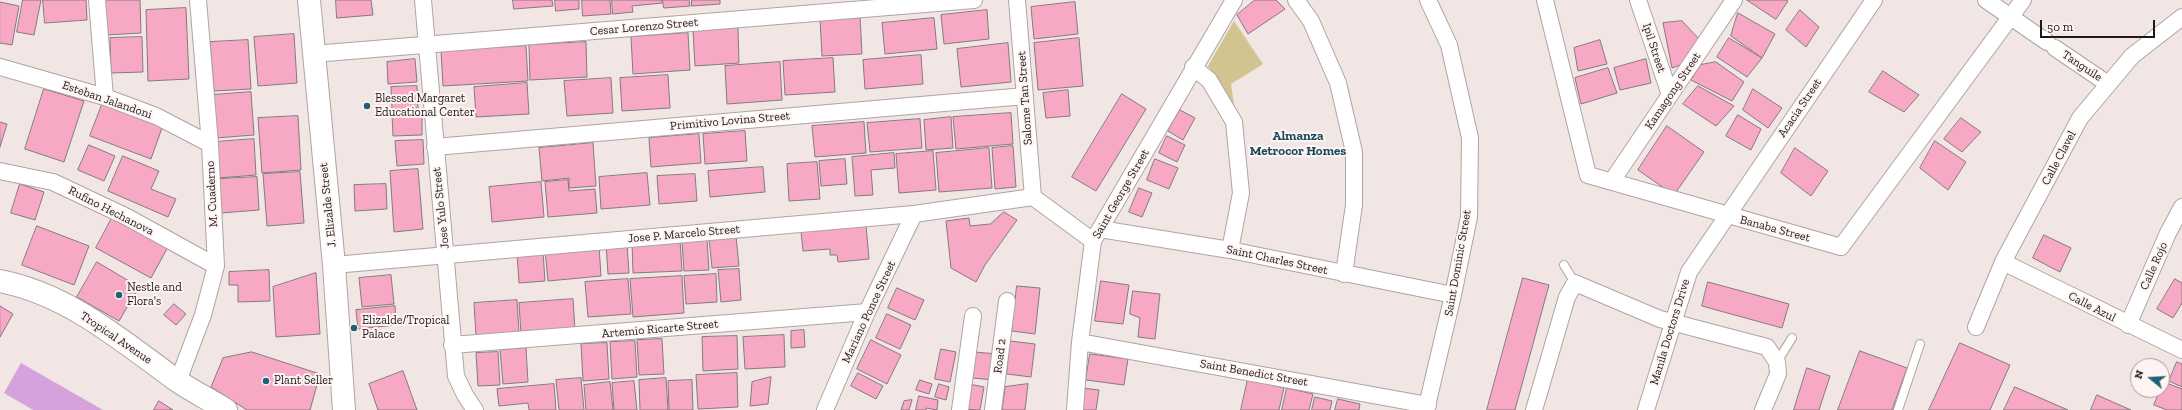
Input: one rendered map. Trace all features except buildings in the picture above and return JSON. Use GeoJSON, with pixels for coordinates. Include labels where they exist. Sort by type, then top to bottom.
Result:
{"type":"FeatureCollection","features":[{"type":"Feature","properties":{"kind":"street"},"geometry":{"type":"LineString","coordinates":[[97,0],[105,97]]}},
{"type":"Feature","properties":{"kind":"street","name":"M. Cuaderno"},"geometry":{"type":"LineString","coordinates":[[178,382],[203,315],[216,266],[210,144],[198,0]]}},
{"type":"Feature","properties":{"kind":"street","name":"J. Elizalde Street"},"geometry":{"type":"LineString","coordinates":[[309,0],[334,265],[342,406]]}},
{"type":"Feature","properties":{"kind":"street","name":"Jose Yulo Street"},"geometry":{"type":"LineString","coordinates":[[423,0],[452,345],[456,376],[465,395],[476,410]]}},
{"type":"Feature","properties":{"kind":"street","name":"Cesar Lorenzo Street"},"geometry":{"type":"LineString","coordinates":[[313,54],[974,0]]}},
{"type":"Feature","properties":{"kind":"street","name":"Salome Tan Street"},"geometry":{"type":"LineString","coordinates":[[1018,0],[1033,197]]}},
{"type":"Feature","properties":{"kind":"street","name":"Saint George Street"},"geometry":{"type":"LineString","coordinates":[[1075,410],[1080,342],[1096,235],[1234,0]]}},
{"type":"Feature","properties":{"kind":"street"},"geometry":{"type":"LineString","coordinates":[[1296,0],[1311,21],[1338,83],[1354,152],[1354,205],[1344,274]]}},
{"type":"Feature","properties":{"kind":"street","name":"Saint Dominic Street"},"geometry":{"type":"LineString","coordinates":[[1427,407],[1453,295],[1468,217],[1470,138],[1449,45],[1428,0]]}},
{"type":"Feature","properties":{"kind":"street","name":"Banaba Street"},"geometry":{"type":"LineString","coordinates":[[1545,0],[1588,175],[1726,216],[1841,247],[2023,0]]}},
{"type":"Feature","properties":{"kind":"street","name":"Ipil Street"},"geometry":{"type":"LineString","coordinates":[[1638,0],[1670,95]]}},
{"type":"Feature","properties":{"kind":"street","name":"Kamagong Street"},"geometry":{"type":"LineString","coordinates":[[1612,181],[1734,0]]}},
{"type":"Feature","properties":{"kind":"street","name":"Acacia Street"},"geometry":{"type":"LineString","coordinates":[[1726,216],[1874,0]]}},
{"type":"Feature","properties":{"kind":"street","name":"Tanguile"},"geometry":{"type":"LineString","coordinates":[[1986,0],[2108,84]]}},
{"type":"Feature","properties":{"kind":"street","name":"Calle Clavel"},"geometry":{"type":"LineString","coordinates":[[1976,327],[2004,262],[2080,118],[2132,56],[2182,17]]}},
{"type":"Feature","properties":{"kind":"street","name":"Esteban Jalandoni"},"geometry":{"type":"LineString","coordinates":[[0,67],[105,97],[156,116],[210,144]]}},
{"type":"Feature","properties":{"kind":"street"},"geometry":{"type":"LineString","coordinates":[[1193,68],[1209,80],[1234,122],[1241,193],[1230,250]]}},
{"type":"Feature","properties":{"kind":"street","name":"Primitivo Lovina Street"},"geometry":{"type":"LineString","coordinates":[[435,147],[1025,96]]}},
{"type":"Feature","properties":{"kind":"street","name":"Rufino Hechanova"},"geometry":{"type":"LineString","coordinates":[[0,171],[53,182],[127,217],[216,266]]}},
{"type":"Feature","properties":{"kind":"street"},"geometry":{"type":"LineString","coordinates":[[1033,197],[1096,235]]}},
{"type":"Feature","properties":{"kind":"street","name":"Jose P. Marcelo Street"},"geometry":{"type":"LineString","coordinates":[[334,265],[914,214],[1033,197]]}},
{"type":"Feature","properties":{"kind":"street","name":"Calle Rojo"},"geometry":{"type":"LineString","coordinates":[[2128,325],[2168,233],[2182,207]]}},
{"type":"Feature","properties":{"kind":"street","name":"Mariano Ponce Street"},"geometry":{"type":"LineString","coordinates":[[824,410],[867,312],[914,214]]}},
{"type":"Feature","properties":{"kind":"street","name":"Manila Doctors Drive"},"geometry":{"type":"LineString","coordinates":[[1646,410],[1689,272],[1726,216]]}},
{"type":"Feature","properties":{"kind":"street","name":"Saint Charles Street"},"geometry":{"type":"LineString","coordinates":[[1096,235],[1230,250],[1453,295]]}},
{"type":"Feature","properties":{"kind":"street","name":"Calle Azul"},"geometry":{"type":"LineString","coordinates":[[2004,262],[2128,325],[2182,350]]}},
{"type":"Feature","properties":{"kind":"street","name":"Tropical Avenue"},"geometry":{"type":"LineString","coordinates":[[0,281],[23,285],[92,319],[178,382],[226,410]]}},
{"type":"Feature","properties":{"kind":"street"},"geometry":{"type":"LineString","coordinates":[[1534,410],[1567,297],[1575,283],[1672,323],[1767,347],[1777,362],[1778,374],[1763,410]]}},
{"type":"Feature","properties":{"kind":"street","name":"Road 2"},"geometry":{"type":"LineString","coordinates":[[993,410],[1007,301]]}},
{"type":"Feature","properties":{"kind":"street","name":"Artemio Ricarte Street"},"geometry":{"type":"LineString","coordinates":[[452,345],[867,312]]}},
{"type":"Feature","properties":{"kind":"street"},"geometry":{"type":"LineString","coordinates":[[960,410],[973,316]]}},
{"type":"Feature","properties":{"kind":"street","name":"Saint Benedict Street"},"geometry":{"type":"LineString","coordinates":[[1080,342],[1427,407]]}},
{"type":"Feature","properties":{"kind":"lane"},"geometry":{"type":"LineString","coordinates":[[1564,265],[1575,283]]}},
{"type":"Feature","properties":{"kind":"lane"},"geometry":{"type":"LineString","coordinates":[[1777,362],[1792,338]]}},
{"type":"Feature","properties":{"kind":"lane"},"geometry":{"type":"LineString","coordinates":[[1898,410],[1920,344]]}},
{"type":"Feature","properties":{"kind":"shaded area"},"geometry":{"type":"Polygon","coordinates":[[[1234,21],[1263,64],[1231,84],[1235,112],[1208,66],[1234,21]]]}},
{"type":"Feature","properties":{"kind":"shaded area"},"geometry":{"type":"Polygon","coordinates":[[[21,363],[103,410],[33,410],[4,393],[21,363]]]}},
{"type":"Feature","properties":{"kind":"place","name":"Blessed Margaret Educational Center"},"geometry":{"type":"Point","coordinates":[367,106]}},
{"type":"Feature","properties":{"kind":"place","name":"Nestle and Flora's"},"geometry":{"type":"Point","coordinates":[119,295]}},
{"type":"Feature","properties":{"kind":"place","name":"Elizalde/Tropical Palace"},"geometry":{"type":"Point","coordinates":[354,328]}},
{"type":"Feature","properties":{"kind":"place","name":"Plant Seller"},"geometry":{"type":"Point","coordinates":[266,381]}},
{"type":"Feature","properties":{"kind":"district","name":"Almanza Metrocor Homes"},"geometry":{"type":"Point","coordinates":[1298,144]}}]}
